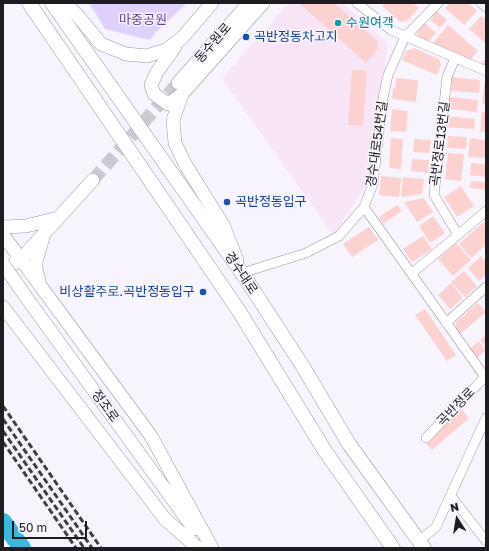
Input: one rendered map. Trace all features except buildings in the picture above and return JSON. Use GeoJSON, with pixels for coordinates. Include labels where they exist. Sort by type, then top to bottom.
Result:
{"type":"FeatureCollection","features":[{"type":"Feature","properties":{"kind":"main road","name":"경수대로"},"geometry":{"type":"LineString","coordinates":[[29,3],[239,312],[326,452],[393,548]]}},
{"type":"Feature","properties":{"kind":"main road","name":"경수대로"},"geometry":{"type":"LineString","coordinates":[[52,3],[242,273],[302,365],[349,444],[421,544]]}},
{"type":"Feature","properties":{"kind":"street"},"geometry":{"type":"LineString","coordinates":[[65,3],[101,44],[126,54],[147,56],[166,50],[182,38]]}},
{"type":"Feature","properties":{"kind":"street"},"geometry":{"type":"LineString","coordinates":[[212,3],[182,38],[157,72],[151,85],[154,94],[168,104],[180,89],[263,3]]}},
{"type":"Feature","properties":{"kind":"street","name":"동수원로"},"geometry":{"type":"LineString","coordinates":[[180,89],[249,3]]}},
{"type":"Feature","properties":{"kind":"street"},"geometry":{"type":"LineString","coordinates":[[357,3],[391,30],[486,71]]}},
{"type":"Feature","properties":{"kind":"street","name":"경수대로54번길"},"geometry":{"type":"LineString","coordinates":[[242,273],[306,253],[339,236],[364,207],[373,184],[383,98],[388,74],[405,37],[438,3]]}},
{"type":"Feature","properties":{"kind":"street"},"geometry":{"type":"LineString","coordinates":[[481,3],[486,7]]}},
{"type":"Feature","properties":{"kind":"street","name":"곡반정로13번길"},"geometry":{"type":"LineString","coordinates":[[455,58],[448,77],[434,195],[458,234]]}},
{"type":"Feature","properties":{"kind":"street"},"geometry":{"type":"LineString","coordinates":[[180,89],[173,120],[175,143],[185,164],[223,225],[242,273]]}},
{"type":"Feature","properties":{"kind":"street"},"geometry":{"type":"LineString","coordinates":[[3,270],[21,259],[93,180]]}},
{"type":"Feature","properties":{"kind":"street"},"geometry":{"type":"LineString","coordinates":[[364,207],[485,376]]}},
{"type":"Feature","properties":{"kind":"street"},"geometry":{"type":"LineString","coordinates":[[412,273],[486,211]]}},
{"type":"Feature","properties":{"kind":"street"},"geometry":{"type":"LineString","coordinates":[[3,227],[26,226],[58,218]]}},
{"type":"Feature","properties":{"kind":"street"},"geometry":{"type":"LineString","coordinates":[[41,287],[35,266],[44,233]]}},
{"type":"Feature","properties":{"kind":"street"},"geometry":{"type":"LineString","coordinates":[[3,235],[152,436],[212,548]]}},
{"type":"Feature","properties":{"kind":"street","name":"정조로"},"geometry":{"type":"LineString","coordinates":[[3,264],[208,548]]}},
{"type":"Feature","properties":{"kind":"street"},"geometry":{"type":"LineString","coordinates":[[446,323],[486,287]]}},
{"type":"Feature","properties":{"kind":"street"},"geometry":{"type":"LineString","coordinates":[[3,307],[165,519],[198,548]]}},
{"type":"Feature","properties":{"kind":"street","name":"곡반정로"},"geometry":{"type":"LineString","coordinates":[[426,438],[485,376]]}},
{"type":"Feature","properties":{"kind":"street"},"geometry":{"type":"LineString","coordinates":[[421,544],[436,527],[486,418]]}},
{"type":"Feature","properties":{"kind":"street"},"geometry":{"type":"LineString","coordinates":[[451,496],[486,541]]}},
{"type":"Feature","properties":{"kind":"shaded area"},"geometry":{"type":"Polygon","coordinates":[[[289,3],[343,3],[388,44],[368,182],[333,235],[222,78],[289,3]]]}},
{"type":"Feature","properties":{"kind":"green space","name":"마중공원"},"geometry":{"type":"Polygon","coordinates":[[[89,3],[187,3],[156,32],[150,40],[105,29],[89,3]]]}},
{"type":"Feature","properties":{"kind":"waterway"},"geometry":{"type":"LineString","coordinates":[[3,522],[22,548]]}},
{"type":"Feature","properties":{"kind":"tunnel"},"geometry":{"type":"LineString","coordinates":[[93,180],[178,83]]}},
{"type":"Feature","properties":{"kind":"railway"},"geometry":{"type":"LineString","coordinates":[[3,406],[101,548]]}},
{"type":"Feature","properties":{"kind":"railway"},"geometry":{"type":"LineString","coordinates":[[3,419],[92,548]]}},
{"type":"Feature","properties":{"kind":"railway"},"geometry":{"type":"LineString","coordinates":[[3,431],[84,548]]}},
{"type":"Feature","properties":{"kind":"railway"},"geometry":{"type":"LineString","coordinates":[[3,442],[76,548]]}},
{"type":"Feature","properties":{"kind":"place","name":"수원여객"},"geometry":{"type":"Point","coordinates":[338,23]}},
{"type":"Feature","properties":{"kind":"place","name":"곡반정동차고지"},"geometry":{"type":"Point","coordinates":[246,37]}},
{"type":"Feature","properties":{"kind":"place","name":"곡반정동입구"},"geometry":{"type":"Point","coordinates":[227,202]}},
{"type":"Feature","properties":{"kind":"place","name":"비상활주로.곡반정동입구"},"geometry":{"type":"Point","coordinates":[203,292]}}]}
